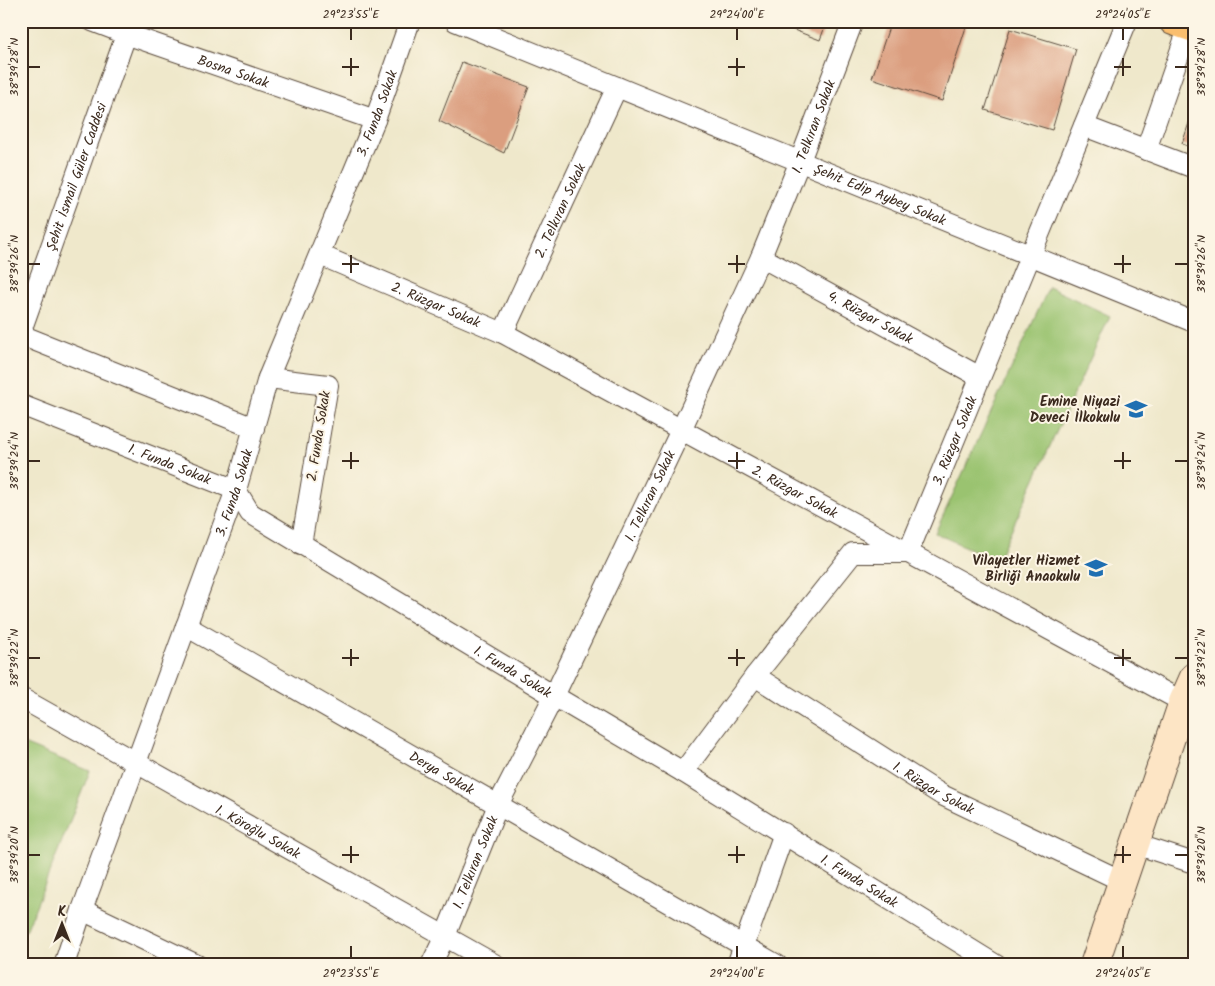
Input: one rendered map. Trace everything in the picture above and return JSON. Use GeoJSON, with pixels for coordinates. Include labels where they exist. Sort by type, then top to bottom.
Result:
{"type":"FeatureCollection","features":[{"type":"Feature","properties":{"kind":"street","name":"Bosna Sokak"},"geometry":{"type":"LineString","coordinates":[[92,21],[128,28],[375,120]]}},
{"type":"Feature","properties":{"kind":"street","name":"3. Funda Sokak"},"geometry":{"type":"LineString","coordinates":[[64,965],[82,910],[236,490],[268,378],[375,120],[410,21]]}},
{"type":"Feature","properties":{"kind":"street","name":"Şehit Edip Aybey Sokak"},"geometry":{"type":"LineString","coordinates":[[455,21],[1194,322]]}},
{"type":"Feature","properties":{"kind":"street","name":"1. Telkıran Sokak"},"geometry":{"type":"LineString","coordinates":[[431,965],[445,936],[498,805],[554,696],[761,257],[853,21]]}},
{"type":"Feature","properties":{"kind":"street","name":"3. Rüzgar Sokak"},"geometry":{"type":"LineString","coordinates":[[908,553],[1127,21]]}},
{"type":"Feature","properties":{"kind":"street"},"geometry":{"type":"LineString","coordinates":[[1146,150],[1185,25]]}},
{"type":"Feature","properties":{"kind":"street","name":"Şehit İsmail Güler Caddesi"},"geometry":{"type":"LineString","coordinates":[[21,333],[128,28]]}},
{"type":"Feature","properties":{"kind":"street","name":"2. Telkıran Sokak"},"geometry":{"type":"LineString","coordinates":[[503,333],[617,87]]}},
{"type":"Feature","properties":{"kind":"street"},"geometry":{"type":"LineString","coordinates":[[1084,126],[1194,168]]}},
{"type":"Feature","properties":{"kind":"street","name":"2. Rüzgar Sokak"},"geometry":{"type":"LineString","coordinates":[[320,255],[503,333],[1183,702]]}},
{"type":"Feature","properties":{"kind":"street","name":"4. Rüzgar Sokak"},"geometry":{"type":"LineString","coordinates":[[761,257],[980,377]]}},
{"type":"Feature","properties":{"kind":"street"},"geometry":{"type":"LineString","coordinates":[[21,333],[254,428]]}},
{"type":"Feature","properties":{"kind":"street","name":"2. Funda Sokak"},"geometry":{"type":"LineString","coordinates":[[268,378],[328,385],[301,545]]}},
{"type":"Feature","properties":{"kind":"street","name":"1. Funda Sokak"},"geometry":{"type":"LineString","coordinates":[[21,405],[236,490],[250,513],[301,545],[784,833],[996,965]]}},
{"type":"Feature","properties":{"kind":"street"},"geometry":{"type":"LineString","coordinates":[[683,772],[755,676],[853,554],[908,553]]}},
{"type":"Feature","properties":{"kind":"street","name":"Derya Sokak"},"geometry":{"type":"LineString","coordinates":[[186,626],[777,965]]}},
{"type":"Feature","properties":{"kind":"street","name":"1. Rüzgar Sokak"},"geometry":{"type":"LineString","coordinates":[[755,676],[942,795],[1122,881]]}},
{"type":"Feature","properties":{"kind":"street"},"geometry":{"type":"LineString","coordinates":[[1094,965],[1183,702],[1194,677]]}},
{"type":"Feature","properties":{"kind":"street","name":"1. Köroğlu Sokak"},"geometry":{"type":"LineString","coordinates":[[21,698],[496,965]]}},
{"type":"Feature","properties":{"kind":"street"},"geometry":{"type":"LineString","coordinates":[[738,965],[784,833]]}},
{"type":"Feature","properties":{"kind":"street"},"geometry":{"type":"LineString","coordinates":[[1135,844],[1194,863]]}},
{"type":"Feature","properties":{"kind":"street"},"geometry":{"type":"LineString","coordinates":[[82,910],[197,965]]}},
{"type":"Feature","properties":{"kind":"green space"},"geometry":{"type":"Polygon","coordinates":[[[1049,287],[1110,316],[997,561],[935,533],[1049,287]]]}},
{"type":"Feature","properties":{"kind":"green space"},"geometry":{"type":"Polygon","coordinates":[[[21,743],[90,771],[26,931],[21,929],[21,743]]]}},
{"type":"Feature","properties":{"kind":"building"},"geometry":{"type":"Polygon","coordinates":[[[770,21],[827,21],[820,40],[770,21]]]}},
{"type":"Feature","properties":{"kind":"building"},"geometry":{"type":"Polygon","coordinates":[[[891,21],[968,21],[942,101],[872,78],[891,21]]]}},
{"type":"Feature","properties":{"kind":"building"},"geometry":{"type":"Polygon","coordinates":[[[1010,29],[1076,49],[1052,130],[985,110],[1010,29]]]}},
{"type":"Feature","properties":{"kind":"building"},"geometry":{"type":"Polygon","coordinates":[[[462,62],[529,87],[504,153],[439,121],[462,62]]]}},
{"type":"Feature","properties":{"kind":"building"},"geometry":{"type":"Polygon","coordinates":[[[1194,108],[1194,148],[1182,144],[1194,108]]]}},
{"type":"Feature","properties":{"kind":"place","name":"Emine Niyazi Deveci İlkokulu"},"geometry":{"type":"Point","coordinates":[1136,409]}},
{"type":"Feature","properties":{"kind":"place","name":"Vilayetler Hizmet Birliği Anaokulu"},"geometry":{"type":"Point","coordinates":[1096,568]}}]}
